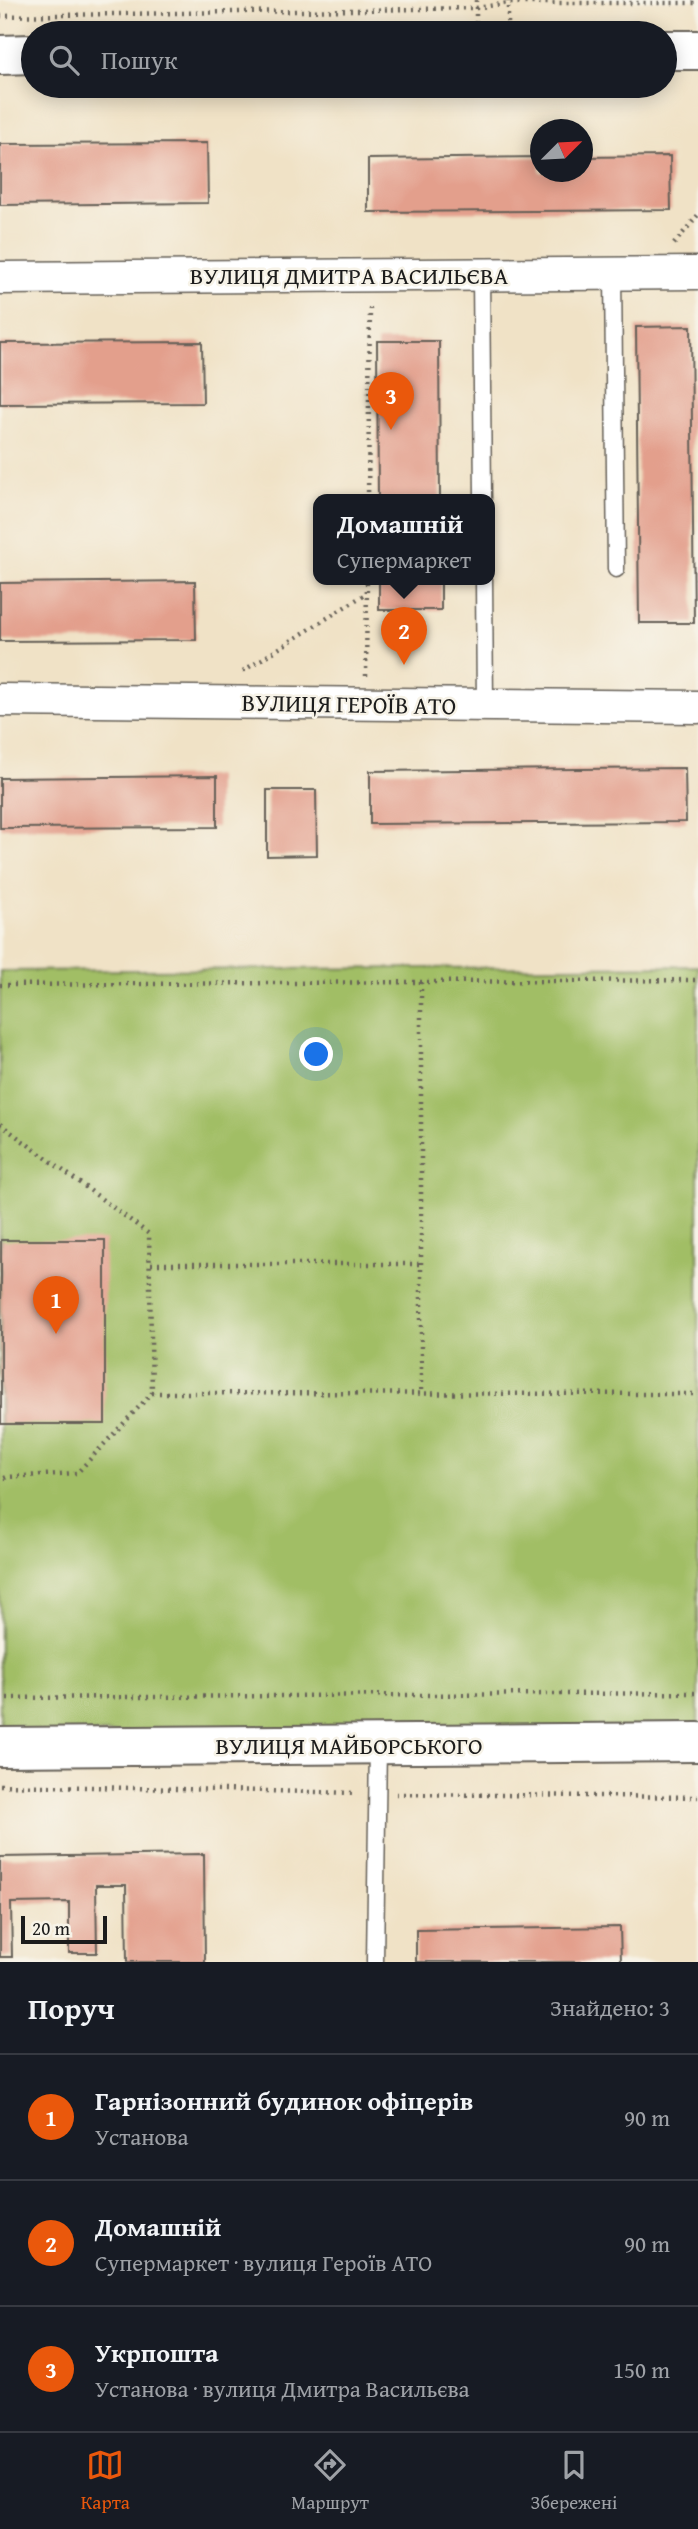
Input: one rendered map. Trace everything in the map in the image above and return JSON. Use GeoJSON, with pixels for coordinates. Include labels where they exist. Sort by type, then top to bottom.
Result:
{"type":"FeatureCollection","features":[{"type":"Feature","properties":{"kind":"street"},"geometry":{"type":"LineString","coordinates":[[677,50],[698,50]]}},
{"type":"Feature","properties":{"kind":"street"},"geometry":{"type":"LineString","coordinates":[[0,54],[21,54]]}},
{"type":"Feature","properties":{"kind":"street","name":"ВУЛИЦЯ ДМИТРА ВАСИЛЬЄВА"},"geometry":{"type":"LineString","coordinates":[[0,278],[698,273]]}},
{"type":"Feature","properties":{"kind":"street","name":"ВУЛИЦЯ ГЕРОЇВ АТО"},"geometry":{"type":"LineString","coordinates":[[0,700],[698,707]]}},
{"type":"Feature","properties":{"kind":"street","name":"ВУЛИЦЯ МАЙБОРСЬКОГО"},"geometry":{"type":"LineString","coordinates":[[0,1747],[698,1742]]}},
{"type":"Feature","properties":{"kind":"lane"},"geometry":{"type":"LineString","coordinates":[[613,273],[616,569]]}},
{"type":"Feature","properties":{"kind":"lane"},"geometry":{"type":"LineString","coordinates":[[481,274],[483,494]]}},
{"type":"Feature","properties":{"kind":"lane"},"geometry":{"type":"LineString","coordinates":[[484,585],[485,706]]}},
{"type":"Feature","properties":{"kind":"lane"},"geometry":{"type":"LineString","coordinates":[[375,1962],[378,1744]]}},
{"type":"Feature","properties":{"kind":"path"},"geometry":{"type":"LineString","coordinates":[[476,0],[477,21]]}},
{"type":"Feature","properties":{"kind":"path"},"geometry":{"type":"LineString","coordinates":[[508,2],[508,21]]}},
{"type":"Feature","properties":{"kind":"path"},"geometry":{"type":"LineString","coordinates":[[0,16],[476,8],[508,2],[698,3]]}},
{"type":"Feature","properties":{"kind":"path"},"geometry":{"type":"LineString","coordinates":[[368,494],[370,275]]}},
{"type":"Feature","properties":{"kind":"path"},"geometry":{"type":"LineString","coordinates":[[365,704],[367,585]]}},
{"type":"Feature","properties":{"kind":"path"},"geometry":{"type":"LineString","coordinates":[[240,673],[367,593]]}},
{"type":"Feature","properties":{"kind":"path"},"geometry":{"type":"LineString","coordinates":[[0,985],[698,980]]}},
{"type":"Feature","properties":{"kind":"path"},"geometry":{"type":"LineString","coordinates":[[421,982],[421,1394]]}},
{"type":"Feature","properties":{"kind":"path"},"geometry":{"type":"LineString","coordinates":[[0,1124],[149,1234],[152,1393],[77,1473],[7,1477],[0,1480]]}},
{"type":"Feature","properties":{"kind":"path"},"geometry":{"type":"LineString","coordinates":[[151,1264],[421,1264]]}},
{"type":"Feature","properties":{"kind":"path"},"geometry":{"type":"LineString","coordinates":[[152,1393],[698,1394]]}},
{"type":"Feature","properties":{"kind":"path"},"geometry":{"type":"LineString","coordinates":[[0,1698],[698,1693]]}},
{"type":"Feature","properties":{"kind":"path"},"geometry":{"type":"LineString","coordinates":[[0,1785],[378,1794],[698,1797]]}},
{"type":"Feature","properties":{"kind":"green space"},"geometry":{"type":"Polygon","coordinates":[[[698,966],[698,1729],[0,1734],[0,971],[698,966]]]}},
{"type":"Feature","properties":{"kind":"building"},"geometry":{"type":"Polygon","coordinates":[[[207,143],[208,203],[0,205],[0,144],[207,143]]]}},
{"type":"Feature","properties":{"kind":"building"},"geometry":{"type":"Polygon","coordinates":[[[670,156],[671,210],[368,212],[368,159],[530,157],[530,182],[593,182],[593,157],[670,156]]]}},
{"type":"Feature","properties":{"kind":"building"},"geometry":{"type":"Polygon","coordinates":[[[691,326],[694,623],[639,623],[636,327],[691,326]]]}},
{"type":"Feature","properties":{"kind":"building"},"geometry":{"type":"Polygon","coordinates":[[[377,341],[439,341],[440,494],[378,494],[377,341]]]}},
{"type":"Feature","properties":{"kind":"building"},"geometry":{"type":"Polygon","coordinates":[[[202,342],[203,403],[0,404],[0,343],[202,342]]]}},
{"type":"Feature","properties":{"kind":"building"},"geometry":{"type":"Polygon","coordinates":[[[195,581],[196,640],[0,641],[0,583],[195,581]]]}},
{"type":"Feature","properties":{"kind":"building"},"geometry":{"type":"Polygon","coordinates":[[[379,585],[441,585],[441,610],[379,610],[379,585]]]}},
{"type":"Feature","properties":{"kind":"building"},"geometry":{"type":"Polygon","coordinates":[[[685,768],[686,822],[370,824],[370,771],[685,768]]]}},
{"type":"Feature","properties":{"kind":"building"},"geometry":{"type":"Polygon","coordinates":[[[217,776],[217,827],[0,828],[0,778],[217,776]]]}},
{"type":"Feature","properties":{"kind":"building"},"geometry":{"type":"Polygon","coordinates":[[[267,790],[316,790],[317,855],[267,856],[267,790]]]}},
{"type":"Feature","properties":{"kind":"building"},"geometry":{"type":"Polygon","coordinates":[[[1,1240],[105,1240],[105,1424],[1,1424],[1,1240]]]}},
{"type":"Feature","properties":{"kind":"building"},"geometry":{"type":"Polygon","coordinates":[[[204,1854],[205,1962],[127,1962],[126,1885],[96,1885],[97,1953],[69,1953],[69,1902],[11,1903],[12,1957],[0,1957],[0,1857],[204,1854]]]}},
{"type":"Feature","properties":{"kind":"building"},"geometry":{"type":"Polygon","coordinates":[[[620,1927],[621,1962],[416,1962],[416,1930],[620,1927]]]}},
{"type":"Feature","properties":{"kind":"place","name":"Укрпошта"},"geometry":{"type":"Point","coordinates":[391,430]}},
{"type":"Feature","properties":{"kind":"place","name":"Домашній"},"geometry":{"type":"Point","coordinates":[404,665]}},
{"type":"Feature","properties":{"kind":"place","name":"Гарнізонний будинок офіцерів"},"geometry":{"type":"Point","coordinates":[56,1334]}}]}
